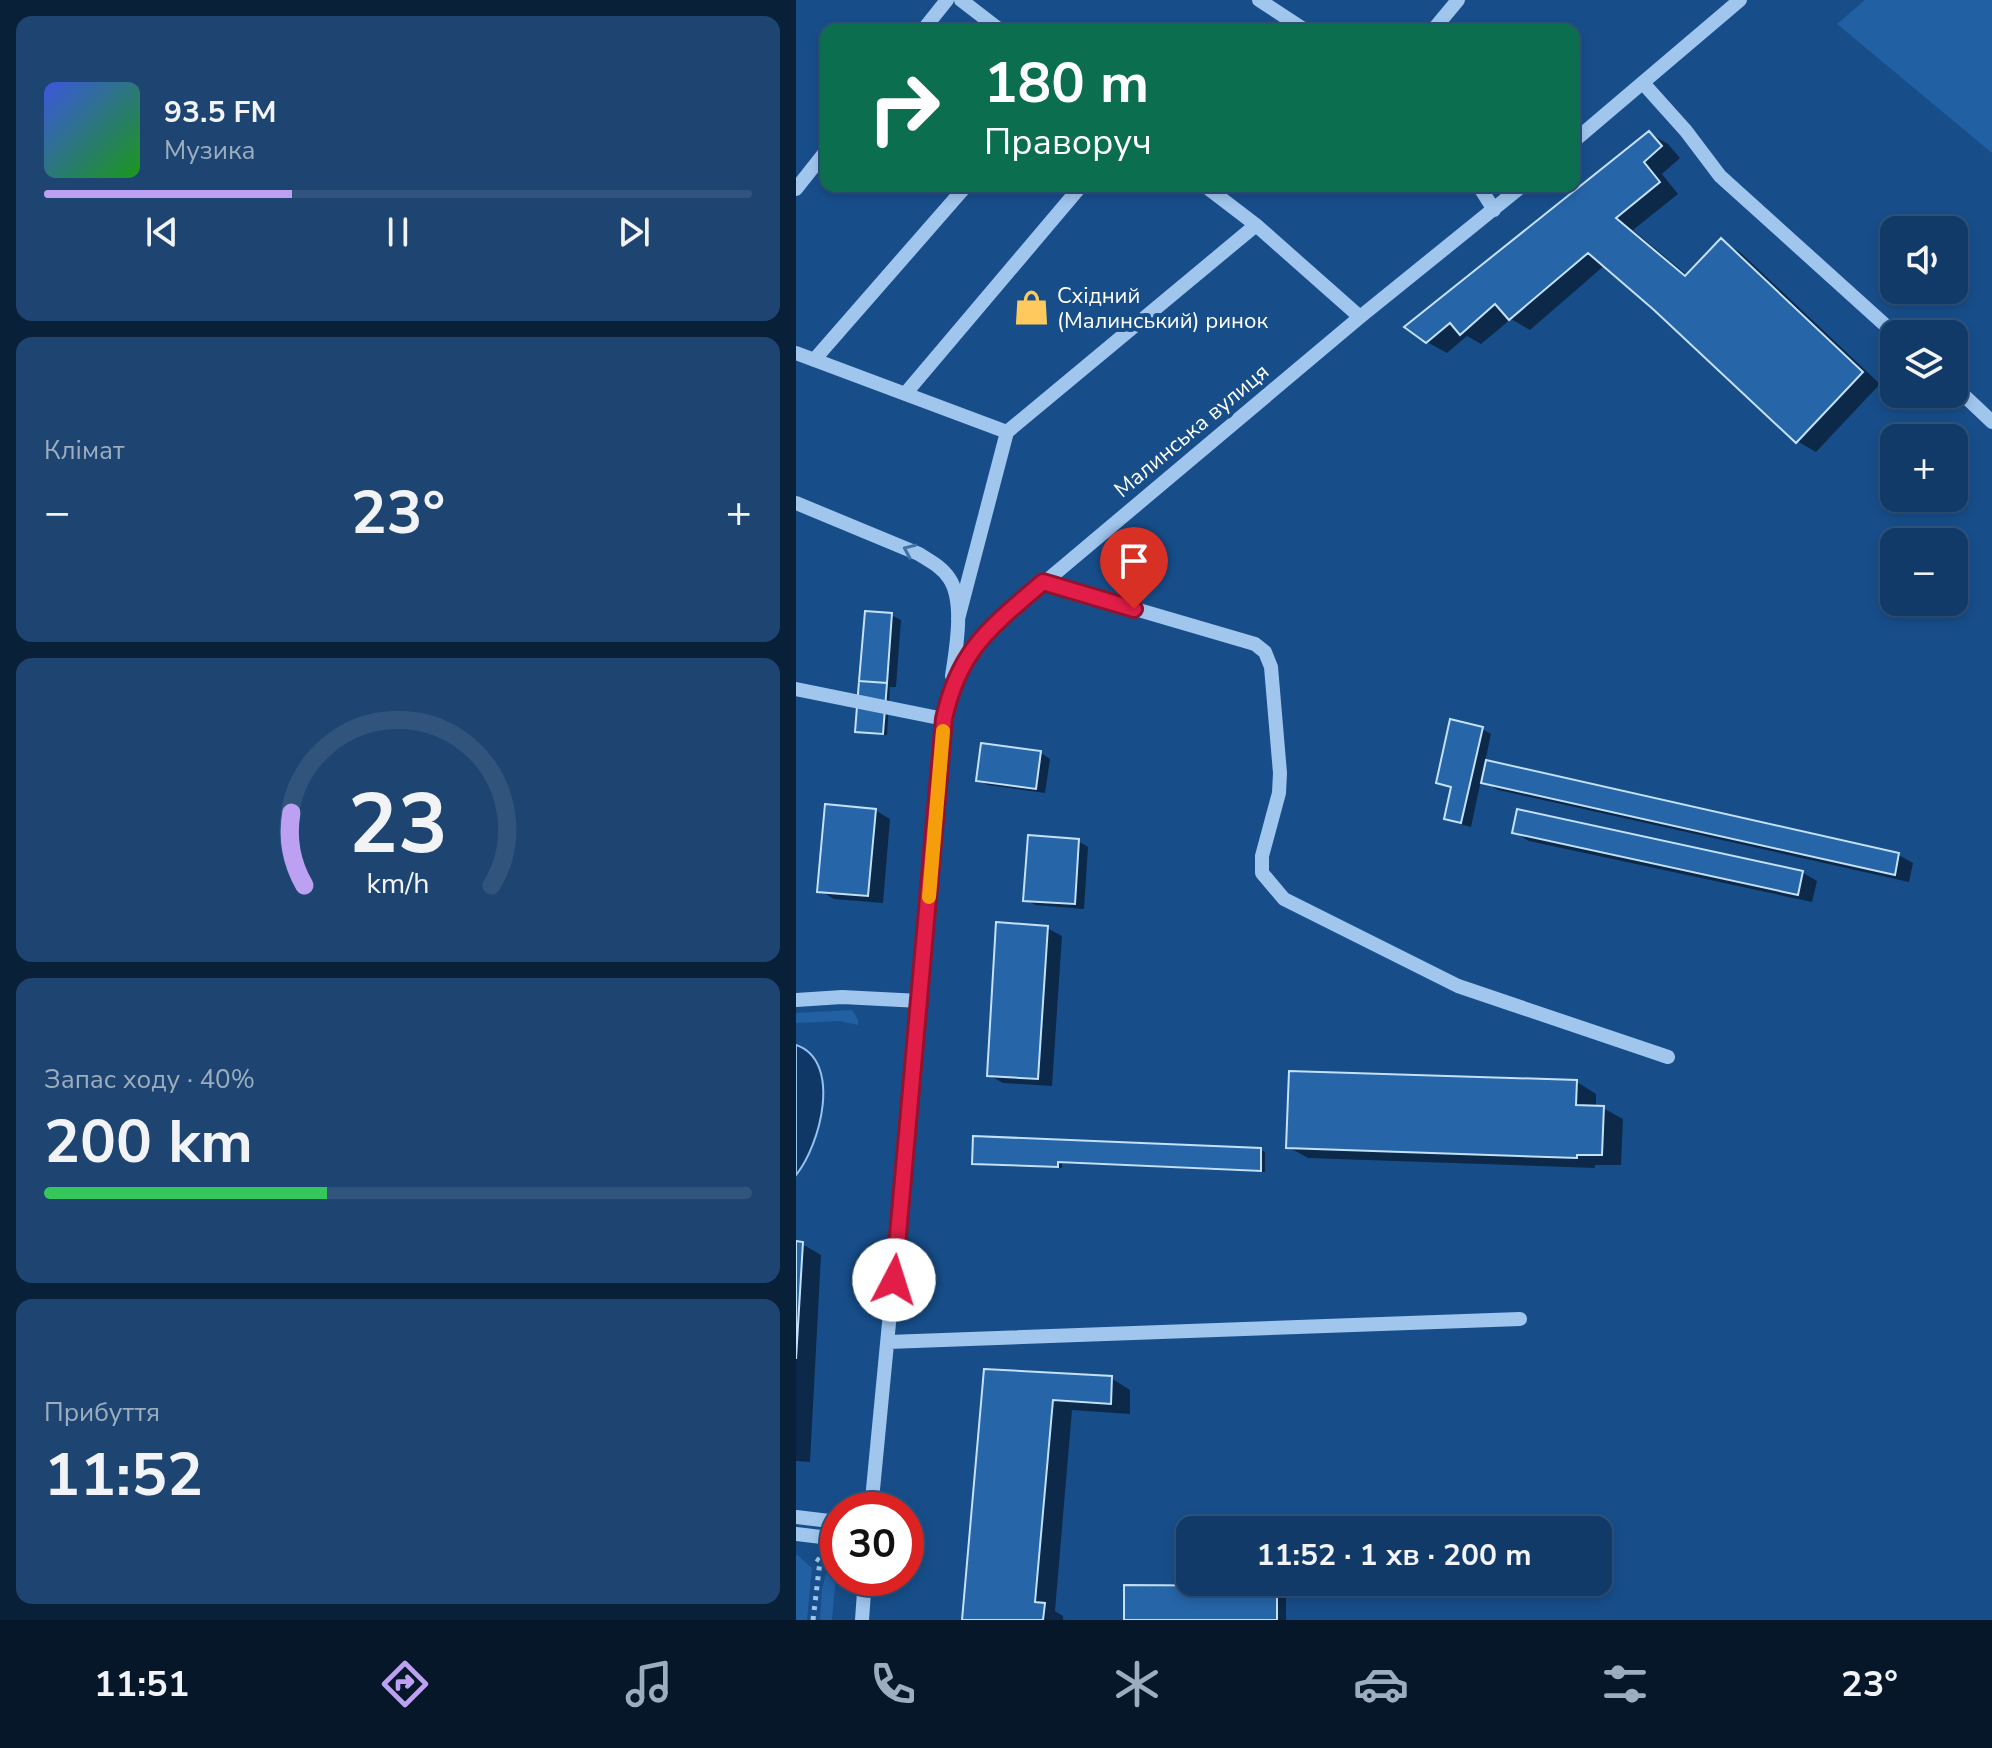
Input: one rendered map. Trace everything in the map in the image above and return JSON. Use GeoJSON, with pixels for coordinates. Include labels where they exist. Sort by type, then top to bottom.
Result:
{"type":"FeatureCollection","features":[{"type":"Feature","properties":{"kind":"street"},"geometry":{"type":"LineString","coordinates":[[928,24],[947,0]]}},
{"type":"Feature","properties":{"kind":"street"},"geometry":{"type":"LineString","coordinates":[[961,0],[992,24]]}},
{"type":"Feature","properties":{"kind":"street"},"geometry":{"type":"LineString","coordinates":[[1259,0],[1296,24]]}},
{"type":"Feature","properties":{"kind":"street"},"geometry":{"type":"LineString","coordinates":[[1438,24],[1458,0]]}},
{"type":"Feature","properties":{"kind":"street"},"geometry":{"type":"LineString","coordinates":[[1580,136],[1740,0]]}},
{"type":"Feature","properties":{"kind":"street"},"geometry":{"type":"LineString","coordinates":[[1643,83],[1686,131],[1720,176],[1880,320]]}},
{"type":"Feature","properties":{"kind":"street"},"geometry":{"type":"LineString","coordinates":[[796,189],[820,159]]}},
{"type":"Feature","properties":{"kind":"street"},"geometry":{"type":"LineString","coordinates":[[814,360],[961,192]]}},
{"type":"Feature","properties":{"kind":"street"},"geometry":{"type":"LineString","coordinates":[[905,394],[1076,192]]}},
{"type":"Feature","properties":{"kind":"street"},"geometry":{"type":"LineString","coordinates":[[1213,192],[1256,225],[1360,317]]}},
{"type":"Feature","properties":{"kind":"street"},"geometry":{"type":"LineString","coordinates":[[1483,192],[1494,210]]}},
{"type":"Feature","properties":{"kind":"street","name":"Малинська вулиця"},"geometry":{"type":"LineString","coordinates":[[873,1492],[944,719],[951,689],[964,661],[995,624],[1043,582],[1515,192]]}},
{"type":"Feature","properties":{"kind":"street"},"geometry":{"type":"LineString","coordinates":[[951,689],[958,619],[1007,432],[1256,225]]}},
{"type":"Feature","properties":{"kind":"street"},"geometry":{"type":"LineString","coordinates":[[796,353],[1007,432]]}},
{"type":"Feature","properties":{"kind":"street"},"geometry":{"type":"LineString","coordinates":[[1968,399],[1992,422]]}},
{"type":"Feature","properties":{"kind":"street"},"geometry":{"type":"LineString","coordinates":[[796,503],[919,554],[937,565],[950,579],[958,619]]}},
{"type":"Feature","properties":{"kind":"street"},"geometry":{"type":"LineString","coordinates":[[936,566],[954,568],[965,564],[976,546]]}},
{"type":"Feature","properties":{"kind":"street"},"geometry":{"type":"LineString","coordinates":[[1043,582],[1255,644],[1265,652],[1271,667],[1280,773],[1279,793],[1262,856],[1262,873],[1284,899],[1458,986],[1668,1057]]}},
{"type":"Feature","properties":{"kind":"street"},"geometry":{"type":"LineString","coordinates":[[796,689],[944,719]]}},
{"type":"Feature","properties":{"kind":"street"},"geometry":{"type":"LineString","coordinates":[[796,1000],[842,997],[920,1001]]}},
{"type":"Feature","properties":{"kind":"street"},"geometry":{"type":"LineString","coordinates":[[888,1342],[1520,1319]]}},
{"type":"Feature","properties":{"kind":"street"},"geometry":{"type":"LineString","coordinates":[[796,1517],[820,1520]]}},
{"type":"Feature","properties":{"kind":"street"},"geometry":{"type":"LineString","coordinates":[[796,1534],[820,1537]]}},
{"type":"Feature","properties":{"kind":"street"},"geometry":{"type":"LineString","coordinates":[[862,1620],[864,1596]]}},
{"type":"Feature","properties":{"kind":"path"},"geometry":{"type":"LineString","coordinates":[[804,1551],[820,1561],[813,1620]]}},
{"type":"Feature","properties":{"kind":"shaded area"},"geometry":{"type":"Polygon","coordinates":[[[1865,0],[1992,0],[1992,153],[1837,24],[1865,0]]]}},
{"type":"Feature","properties":{"kind":"shaded area"},"geometry":{"type":"Polygon","coordinates":[[[852,1010],[858,1025],[840,1021],[796,1023],[796,1013],[852,1010]]]}},
{"type":"Feature","properties":{"kind":"shaded area"},"geometry":{"type":"Polygon","coordinates":[[[796,1045],[810,1054],[819,1068],[823,1105],[813,1145],[796,1175],[796,1045]]]}},
{"type":"Feature","properties":{"kind":"shaded area"},"geometry":{"type":"Polygon","coordinates":[[[796,1554],[812,1568],[807,1620],[796,1620],[796,1554]]]}},
{"type":"Feature","properties":{"kind":"shaded area"},"geometry":{"type":"Polygon","coordinates":[[[822,1596],[834,1596],[832,1620],[820,1620],[822,1596]]]}},
{"type":"Feature","properties":{"kind":"building"},"geometry":{"type":"Polygon","coordinates":[[[1649,131],[1662,146],[1644,162],[1660,182],[1616,218],[1685,276],[1721,238],[1863,372],[1796,443],[1654,310],[1588,253],[1509,320],[1495,304],[1460,335],[1450,323],[1426,343],[1404,327],[1573,192],[1580,192],[1580,186],[1649,131]]]}},
{"type":"Feature","properties":{"kind":"building"},"geometry":{"type":"Polygon","coordinates":[[[865,611],[892,613],[887,683],[859,681],[865,611]]]}},
{"type":"Feature","properties":{"kind":"building"},"geometry":{"type":"Polygon","coordinates":[[[859,681],[887,683],[883,734],[855,732],[859,681]]]}},
{"type":"Feature","properties":{"kind":"building"},"geometry":{"type":"Polygon","coordinates":[[[1450,719],[1483,727],[1461,823],[1444,819],[1451,787],[1436,783],[1450,719]]]}},
{"type":"Feature","properties":{"kind":"building"},"geometry":{"type":"Polygon","coordinates":[[[981,743],[1041,751],[1036,789],[976,781],[981,743]]]}},
{"type":"Feature","properties":{"kind":"building"},"geometry":{"type":"Polygon","coordinates":[[[1486,760],[1899,853],[1895,875],[1481,783],[1486,760]]]}},
{"type":"Feature","properties":{"kind":"building"},"geometry":{"type":"Polygon","coordinates":[[[825,804],[876,809],[868,896],[817,892],[825,804]]]}},
{"type":"Feature","properties":{"kind":"building"},"geometry":{"type":"Polygon","coordinates":[[[1517,809],[1803,871],[1798,895],[1512,833],[1517,809]]]}},
{"type":"Feature","properties":{"kind":"building"},"geometry":{"type":"Polygon","coordinates":[[[1028,835],[1079,839],[1075,904],[1023,901],[1028,835]]]}},
{"type":"Feature","properties":{"kind":"building"},"geometry":{"type":"Polygon","coordinates":[[[996,922],[1048,926],[1038,1079],[987,1076],[996,922]]]}},
{"type":"Feature","properties":{"kind":"building"},"geometry":{"type":"Polygon","coordinates":[[[1289,1071],[1577,1080],[1576,1105],[1604,1106],[1602,1155],[1577,1155],[1577,1158],[1286,1148],[1289,1071]]]}},
{"type":"Feature","properties":{"kind":"building"},"geometry":{"type":"Polygon","coordinates":[[[973,1136],[1261,1148],[1261,1171],[1058,1162],[1058,1167],[972,1164],[973,1136]]]}},
{"type":"Feature","properties":{"kind":"building"},"geometry":{"type":"Polygon","coordinates":[[[796,1241],[803,1242],[796,1359],[796,1241]]]}},
{"type":"Feature","properties":{"kind":"building"},"geometry":{"type":"Polygon","coordinates":[[[984,1369],[1112,1376],[1111,1404],[1053,1400],[1035,1602],[1045,1603],[1043,1620],[962,1620],[984,1369]]]}},
{"type":"Feature","properties":{"kind":"building"},"geometry":{"type":"Polygon","coordinates":[[[1124,1585],[1176,1585],[1176,1596],[1277,1596],[1277,1620],[1124,1620],[1124,1585]]]}},
{"type":"Feature","properties":{"kind":"slow traffic"},"geometry":{"type":"LineString","coordinates":[[929,897],[943,731]]}},
{"type":"Feature","properties":{"kind":"place","name":"Східний (Малинський) ринок"},"geometry":{"type":"Point","coordinates":[1031,308]}},
{"type":"Feature","properties":{"kind":"route"},"geometry":{"type":"LineString","coordinates":[[894,1280],[944,719],[951,689],[964,661],[978,642],[1043,582],[1134,609]]}}]}
